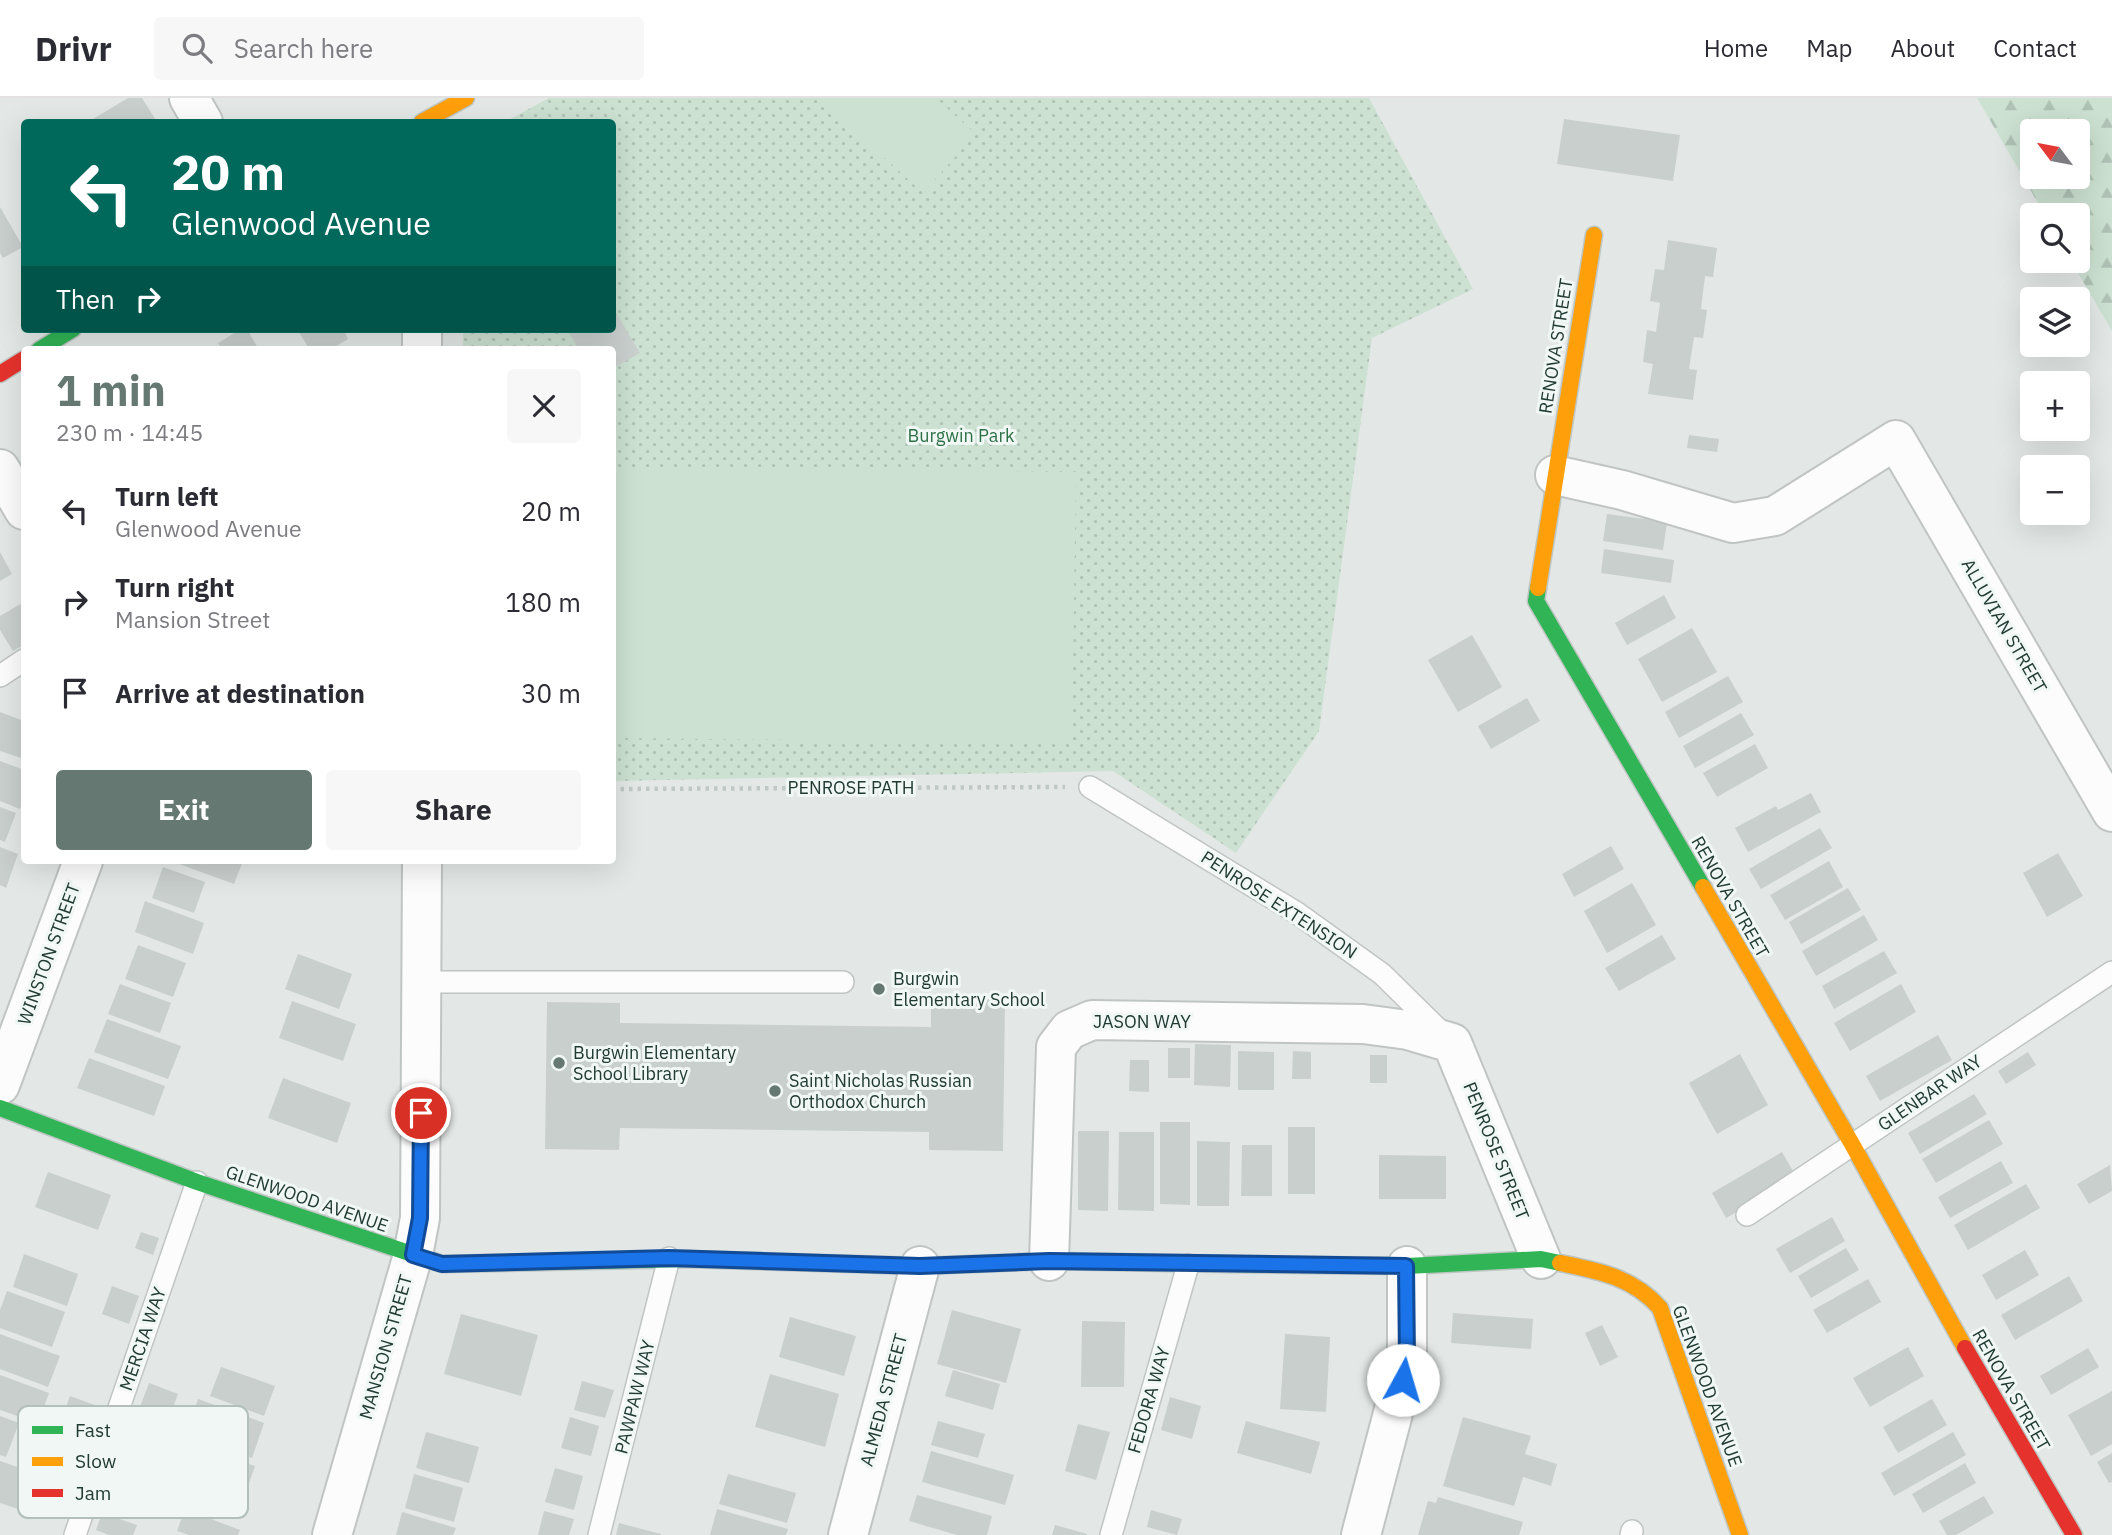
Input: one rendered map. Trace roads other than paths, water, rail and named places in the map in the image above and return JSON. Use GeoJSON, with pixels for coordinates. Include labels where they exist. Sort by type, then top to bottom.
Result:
{"type":"FeatureCollection","features":[{"type":"Feature","properties":{"kind":"street"},"geometry":{"type":"LineString","coordinates":[[189,98],[201,119]]}},
{"type":"Feature","properties":{"kind":"street"},"geometry":{"type":"LineString","coordinates":[[428,119],[466,98]]}},
{"type":"Feature","properties":{"kind":"street","name":"RENOVA STREET"},"geometry":{"type":"LineString","coordinates":[[1594,236],[1536,601],[1853,1144],[1951,1324],[2074,1535]]}},
{"type":"Feature","properties":{"kind":"street"},"geometry":{"type":"LineString","coordinates":[[45,346],[66,333]]}},
{"type":"Feature","properties":{"kind":"street"},"geometry":{"type":"LineString","coordinates":[[0,374],[21,361]]}},
{"type":"Feature","properties":{"kind":"street","name":"ALLUVIAN STREET"},"geometry":{"type":"LineString","coordinates":[[1555,475],[1622,489],[1733,523],[1775,516],[1896,440],[2112,812]]}},
{"type":"Feature","properties":{"kind":"street"},"geometry":{"type":"LineString","coordinates":[[0,469],[21,505]]}},
{"type":"Feature","properties":{"kind":"street","name":"WINSTON STREET"},"geometry":{"type":"LineString","coordinates":[[0,1086],[82,864]]}},
{"type":"Feature","properties":{"kind":"street","name":"MANSION STREET"},"geometry":{"type":"LineString","coordinates":[[332,1535],[413,1255],[420,1218],[422,864]]}},
{"type":"Feature","properties":{"kind":"street","name":"JASON WAY"},"geometry":{"type":"LineString","coordinates":[[1049,1261],[1056,1047],[1079,1024],[1093,1020],[1363,1024],[1408,1030],[1451,1043]]}},
{"type":"Feature","properties":{"kind":"street","name":"PENROSE STREET"},"geometry":{"type":"LineString","coordinates":[[1451,1043],[1541,1259]]}},
{"type":"Feature","properties":{"kind":"street","name":"GLENWOOD AVENUE"},"geometry":{"type":"LineString","coordinates":[[0,1108],[197,1182],[442,1264],[669,1258],[920,1266],[1049,1261],[1406,1266],[1541,1259],[1603,1272],[1645,1291],[1660,1308],[1740,1535]]}},
{"type":"Feature","properties":{"kind":"street","name":"ALMEDA STREET"},"geometry":{"type":"LineString","coordinates":[[848,1535],[920,1266]]}},
{"type":"Feature","properties":{"kind":"street"},"geometry":{"type":"LineString","coordinates":[[1361,1535],[1407,1360],[1406,1266]]}},
{"type":"Feature","properties":{"kind":"lane"},"geometry":{"type":"LineString","coordinates":[[0,676],[21,662]]}},
{"type":"Feature","properties":{"kind":"lane","name":"PENROSE EXTENSION"},"geometry":{"type":"LineString","coordinates":[[1090,787],[1307,920],[1382,974],[1451,1043]]}},
{"type":"Feature","properties":{"kind":"lane","name":"GLENBAR WAY"},"geometry":{"type":"LineString","coordinates":[[1748,1215],[2112,972]]}},
{"type":"Feature","properties":{"kind":"lane"},"geometry":{"type":"LineString","coordinates":[[422,982],[843,982]]}},
{"type":"Feature","properties":{"kind":"lane","name":"MERCIA WAY"},"geometry":{"type":"LineString","coordinates":[[120,1406],[197,1182]]}},
{"type":"Feature","properties":{"kind":"lane","name":"PAWPAW WAY"},"geometry":{"type":"LineString","coordinates":[[599,1535],[669,1258]]}},
{"type":"Feature","properties":{"kind":"lane","name":"FEDORA WAY"},"geometry":{"type":"LineString","coordinates":[[1111,1535],[1188,1265]]}},
{"type":"Feature","properties":{"kind":"lane","name":"MERCIA WAY"},"geometry":{"type":"LineString","coordinates":[[75,1535],[81,1518]]}},
{"type":"Feature","properties":{"kind":"place","name":"Burgwin Elementary School"},"geometry":{"type":"Point","coordinates":[879,989]}},
{"type":"Feature","properties":{"kind":"place","name":"Burgwin Elementary School Library"},"geometry":{"type":"Point","coordinates":[559,1063]}},
{"type":"Feature","properties":{"kind":"place","name":"Saint Nicholas Russian Orthodox Church"},"geometry":{"type":"Point","coordinates":[775,1091]}},
{"type":"Feature","properties":{"kind":"park label","name":"Burgwin Park"},"geometry":{"type":"Point","coordinates":[961,436]}}]}
